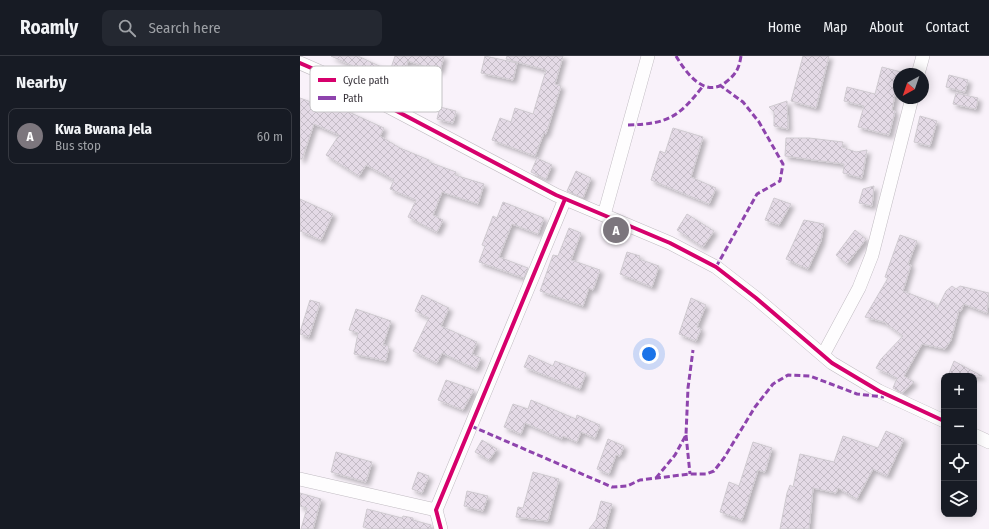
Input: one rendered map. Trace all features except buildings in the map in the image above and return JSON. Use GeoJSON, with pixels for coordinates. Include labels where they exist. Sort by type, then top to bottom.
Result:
{"type":"FeatureCollection","features":[{"type":"Feature","properties":{"kind":"street"},"geometry":{"type":"LineString","coordinates":[[604,215],[648,56]]}},
{"type":"Feature","properties":{"kind":"street"},"geometry":{"type":"LineString","coordinates":[[920,68],[923,56]]}},
{"type":"Feature","properties":{"kind":"street"},"geometry":{"type":"LineString","coordinates":[[300,63],[310,67]]}},
{"type":"Feature","properties":{"kind":"street"},"geometry":{"type":"LineString","coordinates":[[823,355],[859,288],[872,255],[910,104]]}},
{"type":"Feature","properties":{"kind":"street"},"geometry":{"type":"LineString","coordinates":[[399,112],[566,199],[670,243],[716,267],[756,298],[832,363],[879,391],[941,420]]}},
{"type":"Feature","properties":{"kind":"street"},"geometry":{"type":"LineString","coordinates":[[441,529],[436,510],[566,199]]}},
{"type":"Feature","properties":{"kind":"street"},"geometry":{"type":"LineString","coordinates":[[977,436],[989,442]]}},
{"type":"Feature","properties":{"kind":"street"},"geometry":{"type":"LineString","coordinates":[[300,479],[436,510]]}},
{"type":"Feature","properties":{"kind":"marked path"},"geometry":{"type":"LineString","coordinates":[[676,56],[685,70],[697,82],[711,88],[726,82],[732,76],[738,68],[741,56]]}},
{"type":"Feature","properties":{"kind":"marked path"},"geometry":{"type":"LineString","coordinates":[[628,125],[653,123],[672,117],[687,105],[703,86]]}},
{"type":"Feature","properties":{"kind":"marked path"},"geometry":{"type":"LineString","coordinates":[[716,267],[757,194],[780,181],[783,164],[759,122],[743,102],[721,86]]}},
{"type":"Feature","properties":{"kind":"marked path"},"geometry":{"type":"LineString","coordinates":[[656,478],[675,455],[686,435],[688,388],[693,350]]}},
{"type":"Feature","properties":{"kind":"marked path"},"geometry":{"type":"LineString","coordinates":[[471,426],[612,487],[627,486],[640,480],[690,474],[706,474],[714,471],[724,458],[755,407],[773,384],[788,375],[810,376],[857,394],[884,397]]}},
{"type":"Feature","properties":{"kind":"marked path"},"geometry":{"type":"LineString","coordinates":[[686,435],[690,474]]}},
{"type":"Feature","properties":{"kind":"cycle path"},"geometry":{"type":"LineString","coordinates":[[300,63],[310,67]]}},
{"type":"Feature","properties":{"kind":"cycle path"},"geometry":{"type":"LineString","coordinates":[[398,112],[556,195],[670,243],[716,267],[756,298],[832,363],[879,391],[941,420]]}},
{"type":"Feature","properties":{"kind":"cycle path"},"geometry":{"type":"LineString","coordinates":[[441,529],[436,510],[565,199]]}},
{"type":"Feature","properties":{"kind":"place","name":"Kwa Bwana Jela"},"geometry":{"type":"Point","coordinates":[616,230]}}]}
